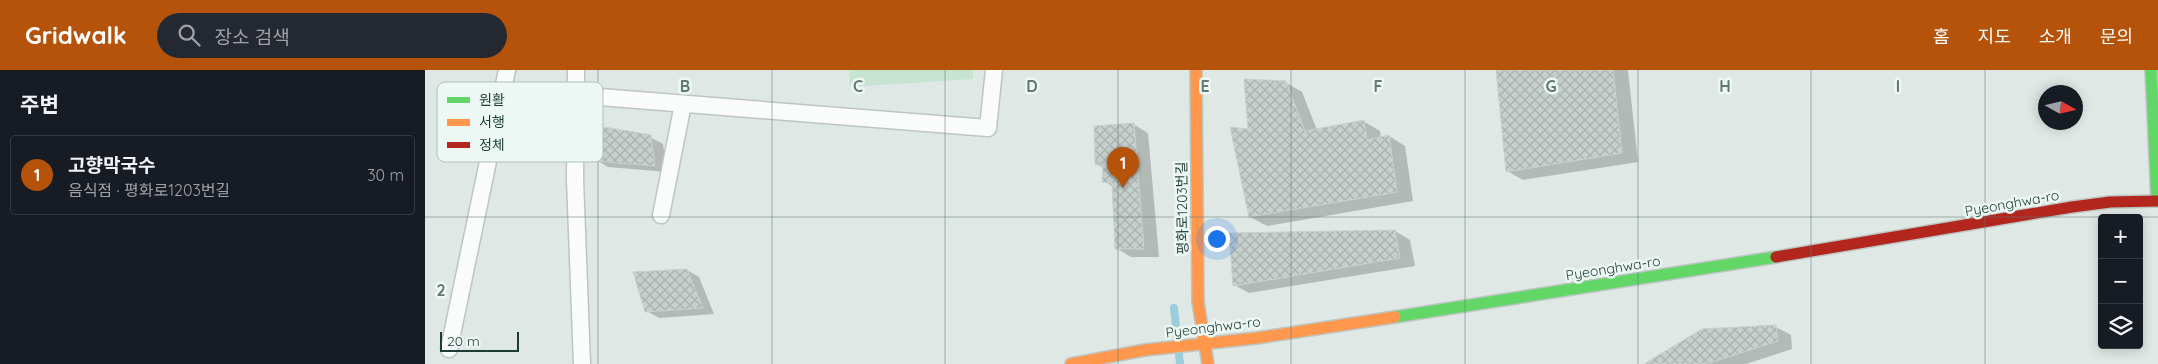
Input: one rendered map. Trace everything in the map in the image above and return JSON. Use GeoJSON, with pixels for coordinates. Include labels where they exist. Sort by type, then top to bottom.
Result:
{"type":"FeatureCollection","features":[{"type":"Feature","properties":{"kind":"main road","name":"평화로1203번길"},"geometry":{"type":"LineString","coordinates":[[1196,70],[1199,302],[1208,364]]}},
{"type":"Feature","properties":{"kind":"main road"},"geometry":{"type":"LineString","coordinates":[[2151,70],[2157,201]]}},
{"type":"Feature","properties":{"kind":"main road","name":"Pyeonghwa-ro"},"geometry":{"type":"LineString","coordinates":[[1071,364],[1165,348],[1205,344],[1723,266],[1975,225],[2072,207],[2110,202],[2157,201]]}},
{"type":"Feature","properties":{"kind":"lane"},"geometry":{"type":"LineString","coordinates":[[603,97],[988,128],[994,70]]}},
{"type":"Feature","properties":{"kind":"lane"},"geometry":{"type":"LineString","coordinates":[[661,215],[683,104]]}},
{"type":"Feature","properties":{"kind":"lane"},"geometry":{"type":"LineString","coordinates":[[449,349],[488,162]]}},
{"type":"Feature","properties":{"kind":"lane"},"geometry":{"type":"LineString","coordinates":[[575,162],[582,364]]}},
{"type":"Feature","properties":{"kind":"green space"},"geometry":{"type":"Polygon","coordinates":[[[849,70],[973,70],[973,79],[850,87],[849,70]]]}},
{"type":"Feature","properties":{"kind":"building"},"geometry":{"type":"Polygon","coordinates":[[[1496,70],[1613,70],[1622,153],[1506,172],[1496,70]]]}},
{"type":"Feature","properties":{"kind":"building"},"geometry":{"type":"Polygon","coordinates":[[[1244,79],[1286,81],[1305,131],[1364,120],[1367,140],[1389,135],[1397,192],[1249,217],[1230,127],[1248,129],[1244,79]]]}},
{"type":"Feature","properties":{"kind":"building"},"geometry":{"type":"Polygon","coordinates":[[[1134,123],[1144,249],[1115,249],[1112,183],[1102,182],[1103,165],[1095,165],[1094,126],[1134,123]]]}},
{"type":"Feature","properties":{"kind":"building"},"geometry":{"type":"Polygon","coordinates":[[[604,127],[651,135],[655,166],[603,162],[604,127]]]}},
{"type":"Feature","properties":{"kind":"building"},"geometry":{"type":"Polygon","coordinates":[[[1395,230],[1400,258],[1233,286],[1229,233],[1395,230]]]}},
{"type":"Feature","properties":{"kind":"building"},"geometry":{"type":"Polygon","coordinates":[[[687,269],[703,308],[645,312],[633,272],[687,269]]]}},
{"type":"Feature","properties":{"kind":"building"},"geometry":{"type":"Polygon","coordinates":[[[1776,325],[1778,341],[1706,364],[1644,364],[1702,329],[1776,325]]]}},
{"type":"Feature","properties":{"kind":"waterway"},"geometry":{"type":"LineString","coordinates":[[1174,308],[1180,364]]}},
{"type":"Feature","properties":{"kind":"traffic: fast"},"geometry":{"type":"LineString","coordinates":[[2151,70],[2157,201]]}},
{"type":"Feature","properties":{"kind":"traffic: fast"},"geometry":{"type":"LineString","coordinates":[[1395,317],[1776,257]]}},
{"type":"Feature","properties":{"kind":"traffic: slow"},"geometry":{"type":"LineString","coordinates":[[1196,70],[1198,302],[1208,364]]}},
{"type":"Feature","properties":{"kind":"traffic: slow"},"geometry":{"type":"LineString","coordinates":[[1071,364],[1145,350],[1257,338],[1395,317]]}},
{"type":"Feature","properties":{"kind":"traffic: jam"},"geometry":{"type":"LineString","coordinates":[[1776,257],[2072,207],[2110,202],[2158,201]]}},
{"type":"Feature","properties":{"kind":"place","name":"고향막국수"},"geometry":{"type":"Point","coordinates":[1123,188]}}]}
